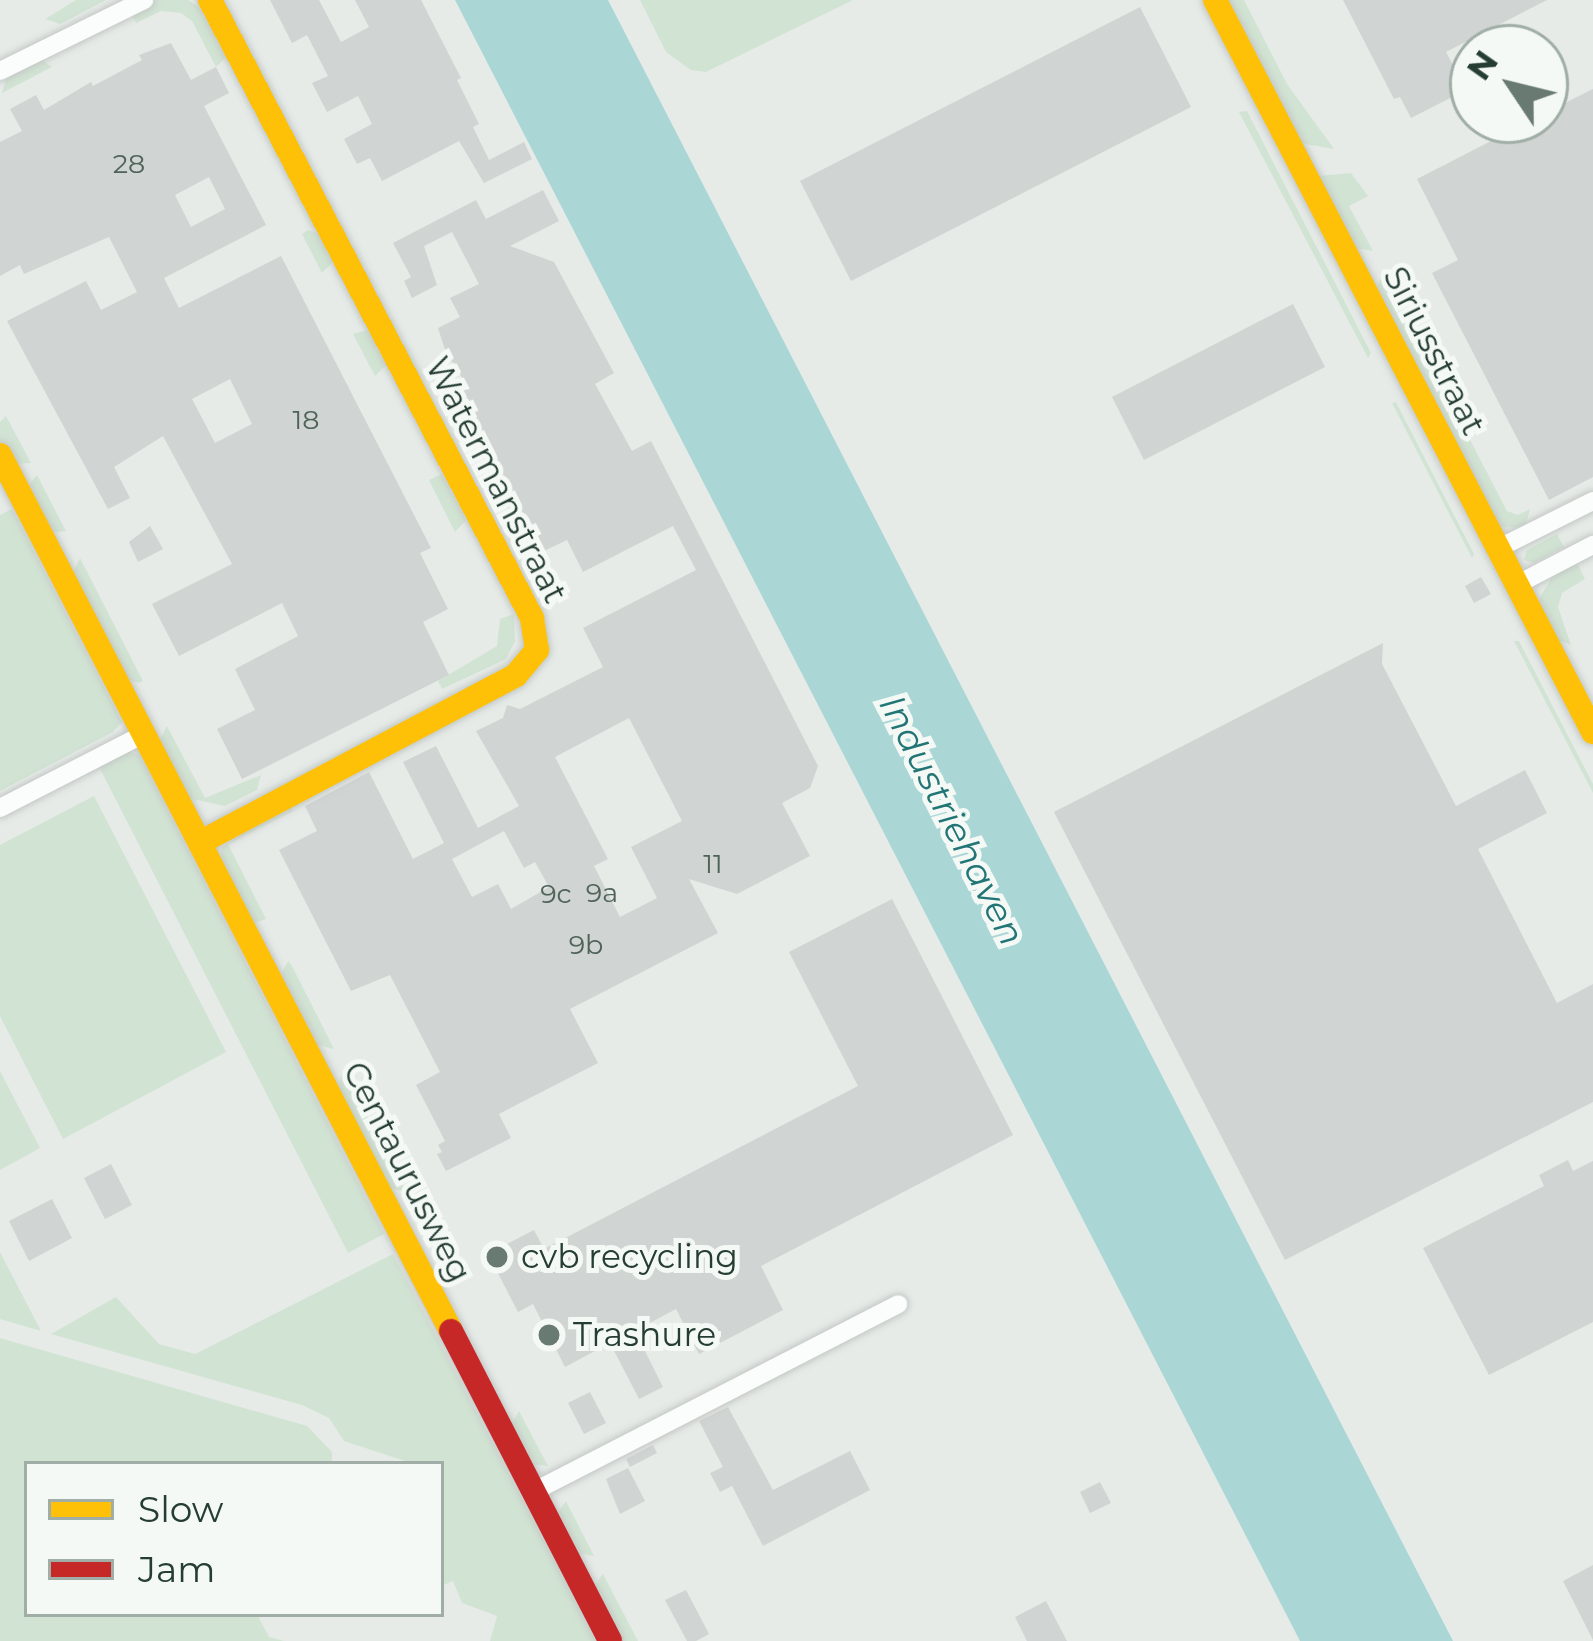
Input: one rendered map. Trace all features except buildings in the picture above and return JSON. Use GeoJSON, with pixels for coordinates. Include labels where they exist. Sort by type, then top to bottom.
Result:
{"type":"FeatureCollection","features":[{"type":"Feature","properties":{"kind":"street"},"geometry":{"type":"LineString","coordinates":[[0,71],[144,0]]}},
{"type":"Feature","properties":{"kind":"street","name":"Watermanstraat"},"geometry":{"type":"LineString","coordinates":[[203,842],[516,675],[537,650],[532,618],[209,0]]}},
{"type":"Feature","properties":{"kind":"street","name":"Siriusstraat"},"geometry":{"type":"LineString","coordinates":[[1215,0],[1593,733]]}},
{"type":"Feature","properties":{"kind":"street","name":"Centaurusweg"},"geometry":{"type":"LineString","coordinates":[[0,455],[610,1641]]}},
{"type":"Feature","properties":{"kind":"street"},"geometry":{"type":"LineString","coordinates":[[1499,548],[1593,501]]}},
{"type":"Feature","properties":{"kind":"street"},"geometry":{"type":"LineString","coordinates":[[1516,585],[1593,543],[1574,511]]}},
{"type":"Feature","properties":{"kind":"street"},"geometry":{"type":"LineString","coordinates":[[0,808],[146,733]]}},
{"type":"Feature","properties":{"kind":"street"},"geometry":{"type":"LineString","coordinates":[[531,1493],[898,1304]]}},
{"type":"Feature","properties":{"kind":"green space"},"geometry":{"type":"Polygon","coordinates":[[[76,0],[106,0],[60,24],[45,19],[76,0]]]}},
{"type":"Feature","properties":{"kind":"green space"},"geometry":{"type":"Polygon","coordinates":[[[150,0],[188,0],[199,7],[226,57],[216,67],[192,21],[181,13],[161,11],[136,23],[130,11],[150,0]]]}},
{"type":"Feature","properties":{"kind":"green space"},"geometry":{"type":"Polygon","coordinates":[[[640,0],[853,0],[706,72],[691,70],[666,52],[640,0]]]}},
{"type":"Feature","properties":{"kind":"green space"},"geometry":{"type":"Polygon","coordinates":[[[1227,0],[1244,0],[1287,84],[1334,149],[1300,143],[1227,0]]]}},
{"type":"Feature","properties":{"kind":"green space"},"geometry":{"type":"Polygon","coordinates":[[[39,58],[52,67],[2,93],[7,75],[39,58]]]}},
{"type":"Feature","properties":{"kind":"green space"},"geometry":{"type":"Polygon","coordinates":[[[1247,111],[1371,353],[1368,358],[1239,112],[1247,111]]]}},
{"type":"Feature","properties":{"kind":"green space"},"geometry":{"type":"Polygon","coordinates":[[[1351,173],[1368,196],[1349,206],[1373,251],[1355,248],[1318,176],[1351,173]]]}},
{"type":"Feature","properties":{"kind":"green space"},"geometry":{"type":"Polygon","coordinates":[[[308,230],[318,233],[333,262],[322,273],[302,234],[308,230]]]}},
{"type":"Feature","properties":{"kind":"green space"},"geometry":{"type":"Polygon","coordinates":[[[1383,272],[1507,511],[1518,515],[1530,509],[1525,528],[1500,527],[1376,289],[1383,272]]]}},
{"type":"Feature","properties":{"kind":"green space"},"geometry":{"type":"Polygon","coordinates":[[[368,330],[386,365],[375,376],[353,334],[368,330]]]}},
{"type":"Feature","properties":{"kind":"green space"},"geometry":{"type":"Polygon","coordinates":[[[1396,402],[1474,554],[1472,558],[1392,403],[1396,402]]]}},
{"type":"Feature","properties":{"kind":"green space"},"geometry":{"type":"Polygon","coordinates":[[[6,416],[31,463],[12,464],[0,441],[0,422],[6,416]]]}},
{"type":"Feature","properties":{"kind":"green space"},"geometry":{"type":"Polygon","coordinates":[[[442,474],[466,520],[455,532],[429,480],[442,474]]]}},
{"type":"Feature","properties":{"kind":"green space"},"geometry":{"type":"Polygon","coordinates":[[[37,475],[66,531],[50,533],[25,490],[37,475]]]}},
{"type":"Feature","properties":{"kind":"green space"},"geometry":{"type":"Polygon","coordinates":[[[12,509],[122,722],[113,732],[0,791],[0,515],[12,509]]]}},
{"type":"Feature","properties":{"kind":"green space"},"geometry":{"type":"Polygon","coordinates":[[[1557,534],[1564,547],[1534,563],[1524,560],[1527,550],[1557,534]]]}},
{"type":"Feature","properties":{"kind":"green space"},"geometry":{"type":"Polygon","coordinates":[[[80,558],[143,681],[139,683],[123,678],[72,575],[80,558]]]}},
{"type":"Feature","properties":{"kind":"green space"},"geometry":{"type":"Polygon","coordinates":[[[1577,563],[1585,579],[1562,593],[1558,607],[1571,645],[1556,639],[1538,601],[1552,577],[1577,563]]]}},
{"type":"Feature","properties":{"kind":"green space"},"geometry":{"type":"Polygon","coordinates":[[[514,614],[515,641],[506,659],[442,689],[438,681],[497,646],[500,619],[514,614]]]}},
{"type":"Feature","properties":{"kind":"green space"},"geometry":{"type":"Polygon","coordinates":[[[1514,641],[1519,641],[1593,784],[1593,793],[1514,641]]]}},
{"type":"Feature","properties":{"kind":"green space"},"geometry":{"type":"Polygon","coordinates":[[[167,726],[205,798],[261,775],[257,790],[225,806],[188,798],[157,746],[167,726]]]}},
{"type":"Feature","properties":{"kind":"green space"},"geometry":{"type":"Polygon","coordinates":[[[123,750],[140,755],[384,1234],[348,1253],[96,761],[123,750]]]}},
{"type":"Feature","properties":{"kind":"green space"},"geometry":{"type":"Polygon","coordinates":[[[94,796],[226,1052],[63,1139],[0,1016],[0,845],[94,796]]]}},
{"type":"Feature","properties":{"kind":"green space"},"geometry":{"type":"Polygon","coordinates":[[[289,804],[293,811],[228,844],[266,919],[249,925],[220,860],[222,847],[289,804]]]}},
{"type":"Feature","properties":{"kind":"green space"},"geometry":{"type":"Polygon","coordinates":[[[288,961],[334,1049],[310,1043],[278,980],[288,961]]]}},
{"type":"Feature","properties":{"kind":"green space"},"geometry":{"type":"Polygon","coordinates":[[[344,1070],[406,1192],[384,1187],[335,1092],[344,1070]]]}},
{"type":"Feature","properties":{"kind":"green space"},"geometry":{"type":"Polygon","coordinates":[[[0,1071],[40,1148],[0,1170],[0,1071]]]}},
{"type":"Feature","properties":{"kind":"green space"},"geometry":{"type":"Polygon","coordinates":[[[0,1252],[41,1331],[0,1319],[0,1252]]]}},
{"type":"Feature","properties":{"kind":"green space"},"geometry":{"type":"Polygon","coordinates":[[[393,1254],[595,1641],[490,1641],[497,1616],[462,1603],[453,1581],[444,1585],[444,1461],[405,1461],[344,1441],[329,1418],[302,1405],[51,1334],[116,1297],[159,1344],[195,1354],[393,1254]]]}},
{"type":"Feature","properties":{"kind":"green space"},"geometry":{"type":"Polygon","coordinates":[[[0,1338],[307,1426],[332,1452],[332,1461],[24,1461],[24,1617],[259,1617],[269,1637],[284,1641],[0,1641],[0,1338]]]}},
{"type":"Feature","properties":{"kind":"green space"},"geometry":{"type":"Polygon","coordinates":[[[519,1411],[548,1466],[527,1464],[510,1427],[519,1411]]]}},
{"type":"Feature","properties":{"kind":"green space"},"geometry":{"type":"Polygon","coordinates":[[[566,1501],[594,1556],[575,1553],[556,1515],[566,1501]]]}},
{"type":"Feature","properties":{"kind":"green space"},"geometry":{"type":"Polygon","coordinates":[[[603,1574],[638,1641],[618,1641],[593,1587],[603,1574]]]}},
{"type":"Feature","properties":{"kind":"water","name":"Industriehaven"},"geometry":{"type":"Polygon","coordinates":[[[455,0],[608,0],[1453,1641],[1300,1641],[455,0]]]}},
{"type":"Feature","properties":{"kind":"traffic: slow"},"geometry":{"type":"LineString","coordinates":[[203,841],[516,675],[537,650],[532,618],[210,0]]}},
{"type":"Feature","properties":{"kind":"traffic: slow"},"geometry":{"type":"LineString","coordinates":[[1215,0],[1593,732]]}},
{"type":"Feature","properties":{"kind":"traffic: slow"},"geometry":{"type":"LineString","coordinates":[[0,455],[451,1331]]}},
{"type":"Feature","properties":{"kind":"traffic: jam"},"geometry":{"type":"LineString","coordinates":[[451,1331],[610,1641]]}},
{"type":"Feature","properties":{"kind":"place","name":"cvb recycling"},"geometry":{"type":"Point","coordinates":[497,1257]}},
{"type":"Feature","properties":{"kind":"place","name":"Trashure"},"geometry":{"type":"Point","coordinates":[549,1335]}}]}
